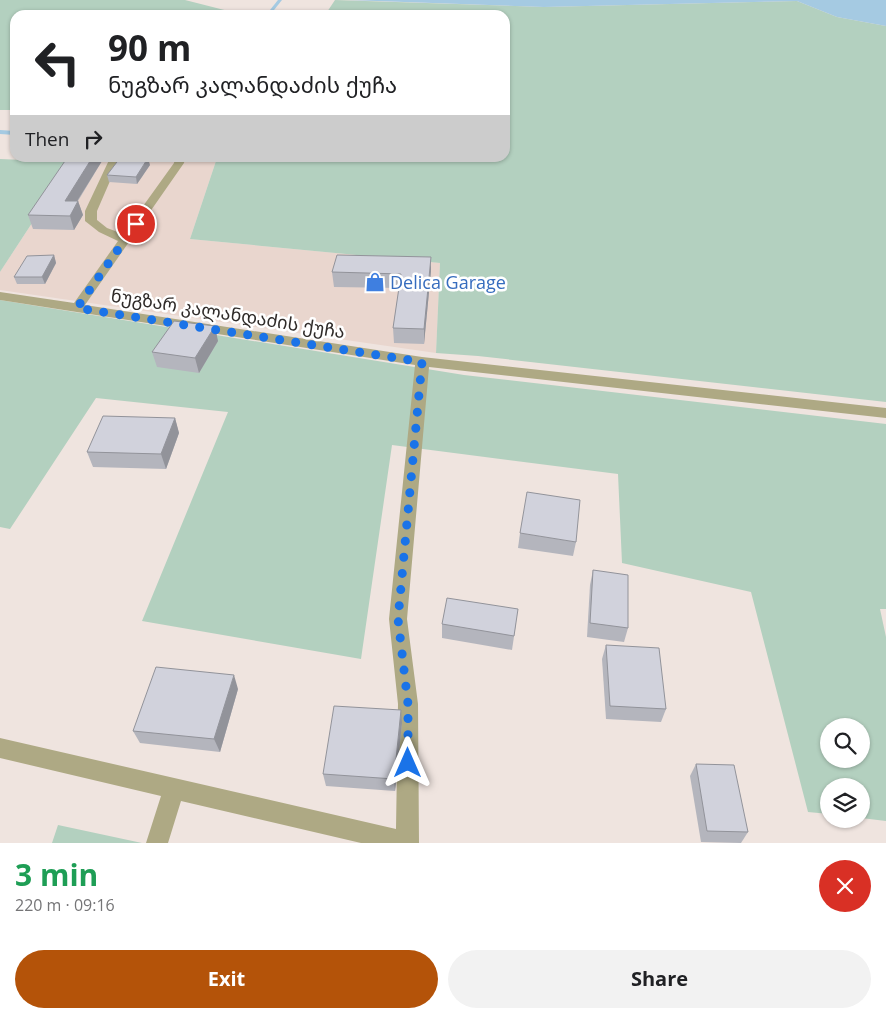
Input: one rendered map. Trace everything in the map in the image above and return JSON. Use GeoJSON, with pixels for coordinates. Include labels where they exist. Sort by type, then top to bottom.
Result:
{"type":"FeatureCollection","features":[{"type":"Feature","properties":{"kind":"street"},"geometry":{"type":"LineString","coordinates":[[113,162],[91,211],[91,221],[103,230],[125,239]]}},
{"type":"Feature","properties":{"kind":"street"},"geometry":{"type":"LineString","coordinates":[[77,308],[179,162]]}},
{"type":"Feature","properties":{"kind":"street","name":"ნუგზარ კალანდაძის ქუჩა"},"geometry":{"type":"LineString","coordinates":[[0,296],[422,362],[886,412]]}},
{"type":"Feature","properties":{"kind":"street"},"geometry":{"type":"LineString","coordinates":[[0,748],[407,843],[408,704],[398,619],[422,362]]}},
{"type":"Feature","properties":{"kind":"street"},"geometry":{"type":"LineString","coordinates":[[157,843],[174,789]]}},
{"type":"Feature","properties":{"kind":"shaded area"},"geometry":{"type":"Polygon","coordinates":[[[72,162],[216,162],[190,239],[440,263],[436,353],[0,290],[0,272],[72,162]]]}},
{"type":"Feature","properties":{"kind":"green space"},"geometry":{"type":"Polygon","coordinates":[[[0,0],[185,0],[224,10],[10,10],[10,110],[0,110],[0,0]]]}},
{"type":"Feature","properties":{"kind":"green space"},"geometry":{"type":"Polygon","coordinates":[[[335,0],[544,7],[797,1],[837,17],[886,26],[886,402],[478,356],[436,353],[440,263],[190,239],[216,162],[510,162],[510,10],[328,10],[335,0]]]}},
{"type":"Feature","properties":{"kind":"green space"},"geometry":{"type":"Polygon","coordinates":[[[0,159],[10,159],[10,162],[72,162],[0,272],[0,159]]]}},
{"type":"Feature","properties":{"kind":"green space"},"geometry":{"type":"Polygon","coordinates":[[[0,300],[464,375],[886,424],[886,609],[880,609],[886,637],[886,821],[870,819],[870,778],[820,778],[820,813],[808,812],[751,592],[622,563],[618,474],[392,445],[361,659],[142,621],[228,412],[96,398],[10,529],[0,527],[0,300]]]}},
{"type":"Feature","properties":{"kind":"green space"},"geometry":{"type":"Polygon","coordinates":[[[58,825],[142,843],[52,843],[58,825]]]}},
{"type":"Feature","properties":{"kind":"water"},"geometry":{"type":"Polygon","coordinates":[[[348,0],[886,0],[886,26],[837,17],[797,1],[544,7],[348,0]]]}},
{"type":"Feature","properties":{"kind":"building"},"geometry":{"type":"Polygon","coordinates":[[[64,162],[89,162],[65,201],[78,201],[70,216],[28,215],[64,162]]]}},
{"type":"Feature","properties":{"kind":"building"},"geometry":{"type":"Polygon","coordinates":[[[117,162],[145,162],[136,177],[107,175],[117,162]]]}},
{"type":"Feature","properties":{"kind":"building"},"geometry":{"type":"Polygon","coordinates":[[[54,255],[42,277],[14,277],[27,256],[54,255]]]}},
{"type":"Feature","properties":{"kind":"building"},"geometry":{"type":"Polygon","coordinates":[[[337,255],[431,257],[424,329],[393,328],[401,274],[332,272],[337,255]]]}},
{"type":"Feature","properties":{"kind":"building"},"geometry":{"type":"Polygon","coordinates":[[[174,321],[215,326],[195,358],[152,352],[174,321]]]}},
{"type":"Feature","properties":{"kind":"building"},"geometry":{"type":"Polygon","coordinates":[[[103,416],[175,418],[161,454],[87,452],[103,416]]]}},
{"type":"Feature","properties":{"kind":"building"},"geometry":{"type":"Polygon","coordinates":[[[527,492],[580,500],[576,542],[520,533],[527,492]]]}},
{"type":"Feature","properties":{"kind":"building"},"geometry":{"type":"Polygon","coordinates":[[[593,570],[628,575],[628,628],[590,623],[593,570]]]}},
{"type":"Feature","properties":{"kind":"building"},"geometry":{"type":"Polygon","coordinates":[[[447,598],[518,609],[514,636],[442,624],[447,598]]]}},
{"type":"Feature","properties":{"kind":"building"},"geometry":{"type":"Polygon","coordinates":[[[606,645],[659,648],[666,709],[610,706],[606,645]]]}},
{"type":"Feature","properties":{"kind":"building"},"geometry":{"type":"Polygon","coordinates":[[[156,667],[234,675],[214,739],[133,731],[156,667]]]}},
{"type":"Feature","properties":{"kind":"building"},"geometry":{"type":"Polygon","coordinates":[[[334,706],[401,710],[394,779],[323,774],[334,706]]]}},
{"type":"Feature","properties":{"kind":"building"},"geometry":{"type":"Polygon","coordinates":[[[696,764],[734,765],[748,832],[707,831],[696,764]]]}},
{"type":"Feature","properties":{"kind":"waterway"},"geometry":{"type":"LineString","coordinates":[[272,10],[280,0]]}},
{"type":"Feature","properties":{"kind":"waterway"},"geometry":{"type":"LineString","coordinates":[[0,132],[10,133]]}},
{"type":"Feature","properties":{"kind":"place","name":"Delica Garage"},"geometry":{"type":"Point","coordinates":[375,282]}},
{"type":"Feature","properties":{"kind":"route"},"geometry":{"type":"LineString","coordinates":[[136,224],[77,308],[422,362],[398,619],[408,704],[408,763]]}}]}
